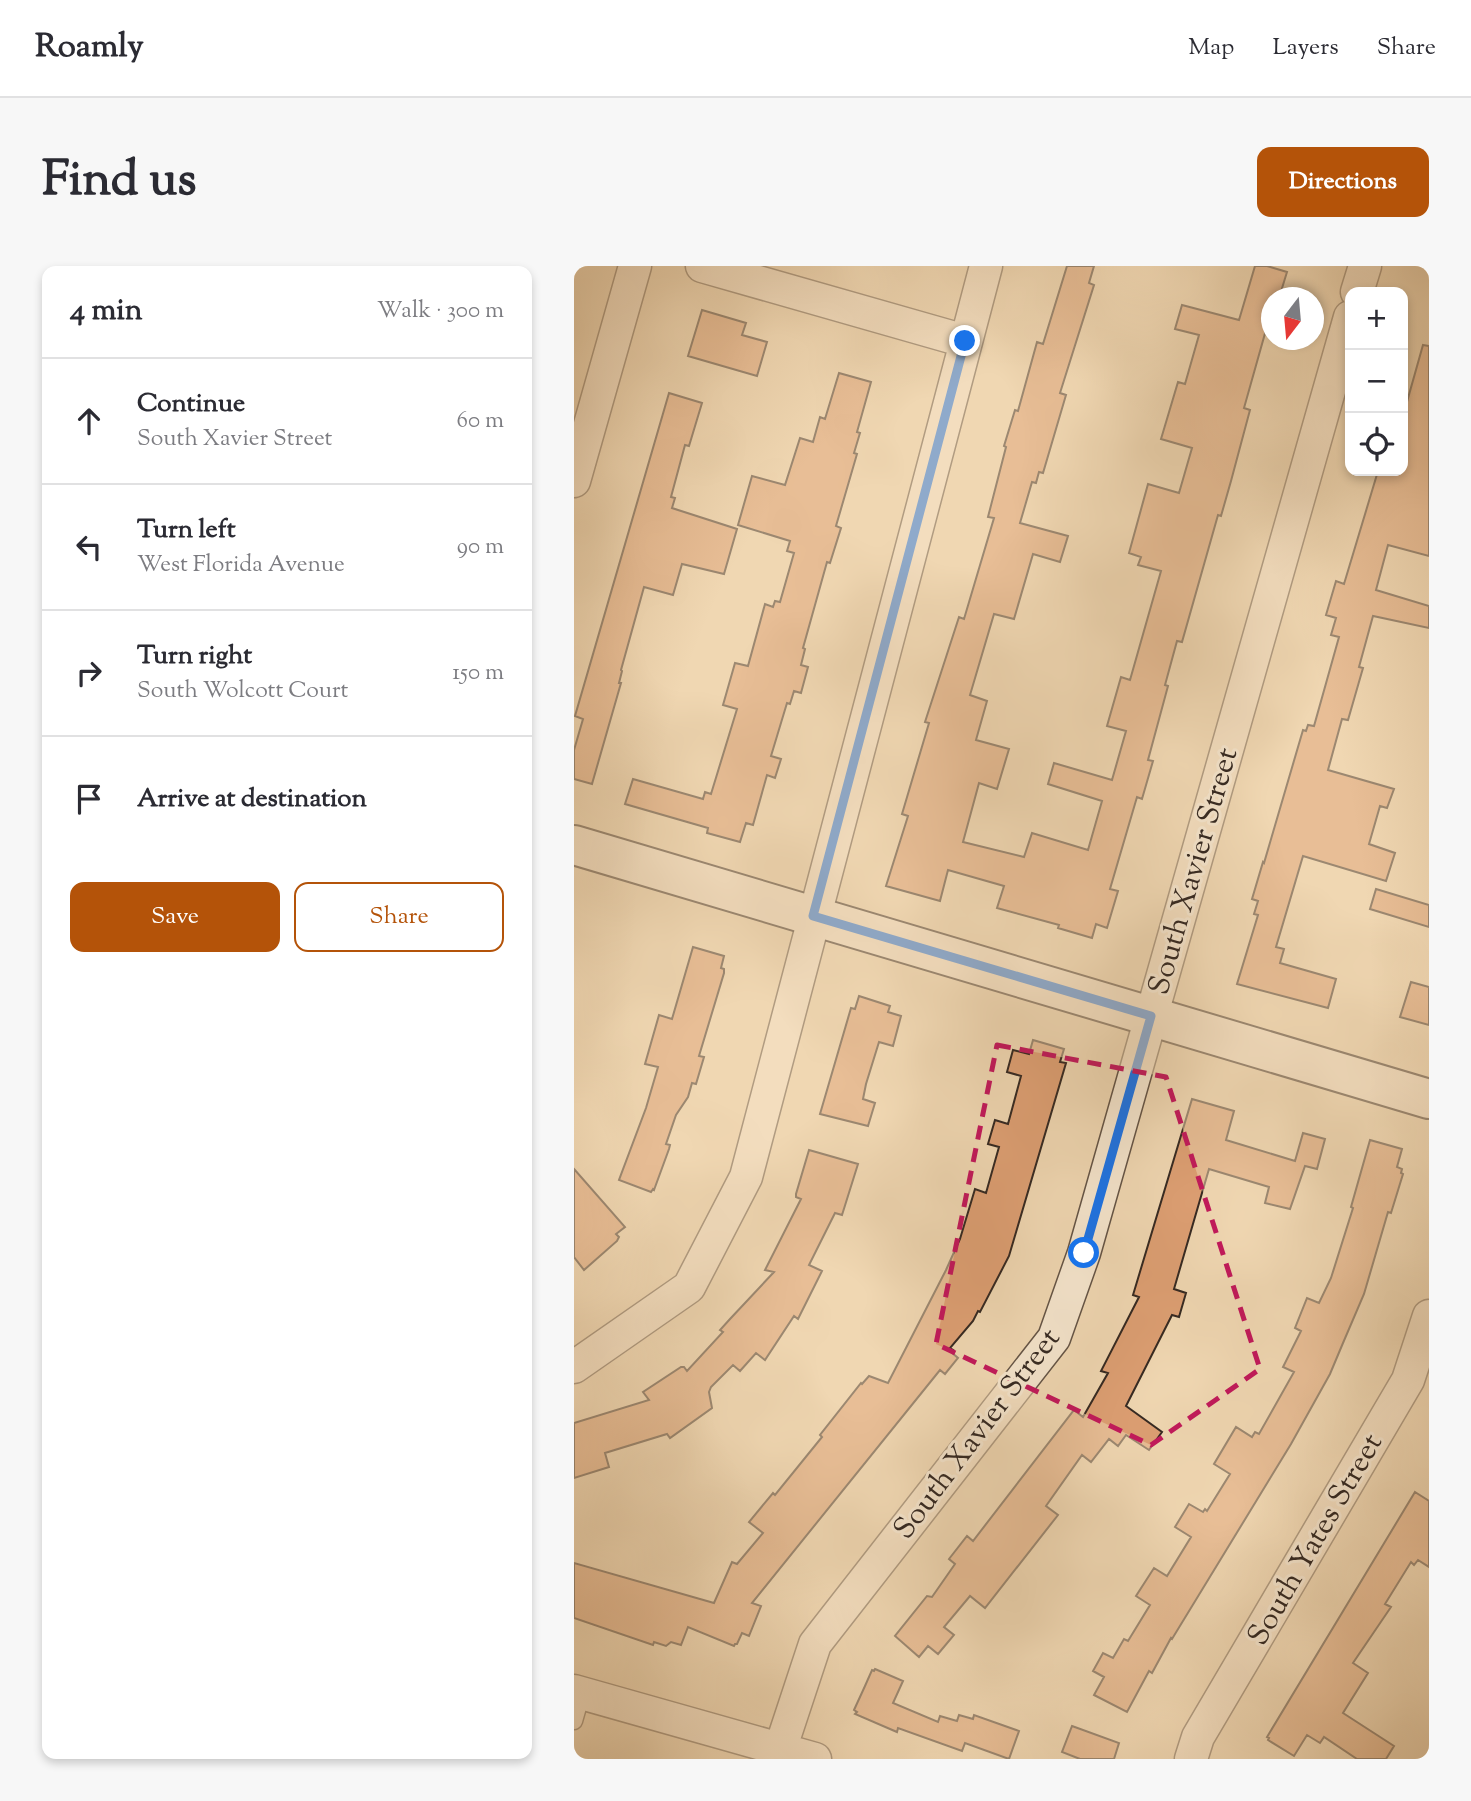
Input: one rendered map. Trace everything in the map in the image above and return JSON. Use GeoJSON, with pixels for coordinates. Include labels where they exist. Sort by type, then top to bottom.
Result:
{"type":"FeatureCollection","features":[{"type":"Feature","properties":{"kind":"street"},"geometry":{"type":"LineString","coordinates":[[574,481],[635,266]]}},
{"type":"Feature","properties":{"kind":"street"},"geometry":{"type":"LineString","coordinates":[[702,266],[965,341]]}},
{"type":"Feature","properties":{"kind":"street"},"geometry":{"type":"LineString","coordinates":[[574,1367],[689,1287],[746,1177],[986,266]]}},
{"type":"Feature","properties":{"kind":"street"},"geometry":{"type":"LineString","coordinates":[[1359,287],[1365,266]]}},
{"type":"Feature","properties":{"kind":"street","name":"South Xavier Street"},"geometry":{"type":"LineString","coordinates":[[778,1754],[814,1644],[1054,1338],[1084,1253],[1345,335]]}},
{"type":"Feature","properties":{"kind":"street"},"geometry":{"type":"LineString","coordinates":[[574,845],[1429,1099]]}},
{"type":"Feature","properties":{"kind":"street","name":"South Yates Street"},"geometry":{"type":"LineString","coordinates":[[1191,1759],[1198,1737],[1408,1380],[1429,1316]]}},
{"type":"Feature","properties":{"kind":"street"},"geometry":{"type":"LineString","coordinates":[[577,1702],[778,1754],[815,1759]]}},
{"type":"Feature","properties":{"kind":"highlighted area"},"geometry":{"type":"Polygon","coordinates":[[[997,1045],[1166,1077],[1260,1369],[1151,1445],[936,1344],[997,1045]]]}},
{"type":"Feature","properties":{"kind":"building"},"geometry":{"type":"Polygon","coordinates":[[[1067,266],[1094,266],[1089,283],[1094,285],[1060,393],[1066,395],[1043,473],[1039,472],[1036,483],[1032,482],[1020,523],[1068,536],[1060,562],[1033,554],[1014,619],[994,614],[970,695],[987,701],[976,740],[1009,749],[997,789],[979,783],[963,842],[1024,857],[1032,833],[1088,850],[1102,801],[1048,784],[1054,763],[1112,780],[1126,731],[1107,726],[1121,677],[1130,680],[1161,571],[1138,565],[1141,557],[1129,553],[1148,484],[1179,493],[1192,448],[1161,439],[1178,382],[1185,384],[1199,335],[1175,329],[1182,305],[1239,320],[1255,266],[1267,266],[1287,272],[1282,287],[1261,287],[1261,348],[1244,408],[1250,410],[1182,642],[1177,641],[1148,760],[1153,761],[1142,799],[1137,797],[1110,889],[1118,891],[1107,928],[1096,924],[1092,938],[1058,928],[1059,925],[997,908],[1004,886],[948,870],[940,901],[886,886],[908,816],[902,814],[929,723],[925,722],[959,617],[964,619],[994,518],[988,517],[1006,447],[1004,446],[1015,410],[1018,411],[1037,342],[1043,344],[1067,266]]]}},
{"type":"Feature","properties":{"kind":"building"},"geometry":{"type":"Polygon","coordinates":[[[702,310],[746,323],[742,335],[767,342],[757,376],[688,356],[702,310]]]}},
{"type":"Feature","properties":{"kind":"building"},"geometry":{"type":"Polygon","coordinates":[[[1423,345],[1429,346],[1429,556],[1388,545],[1376,590],[1429,606],[1429,628],[1373,616],[1359,667],[1363,668],[1348,720],[1342,719],[1328,770],[1394,789],[1387,808],[1380,806],[1369,844],[1395,853],[1386,881],[1303,856],[1276,947],[1284,949],[1280,963],[1336,979],[1328,1008],[1237,984],[1258,915],[1254,914],[1258,901],[1252,899],[1303,730],[1306,731],[1308,725],[1314,726],[1339,637],[1331,635],[1336,618],[1326,615],[1336,581],[1344,584],[1376,476],[1408,476],[1408,398],[1423,345]]]}},
{"type":"Feature","properties":{"kind":"building"},"geometry":{"type":"Polygon","coordinates":[[[839,373],[871,382],[857,432],[860,433],[854,453],[857,454],[836,526],[841,528],[830,563],[827,562],[803,648],[805,649],[801,665],[808,667],[801,693],[794,691],[790,704],[787,703],[771,756],[781,759],[775,778],[767,775],[753,825],[746,823],[740,842],[707,833],[708,828],[625,804],[633,779],[703,799],[705,792],[711,794],[737,709],[723,705],[735,663],[748,666],[765,604],[773,607],[775,601],[780,602],[794,553],[787,551],[790,541],[738,525],[752,476],[785,485],[800,438],[813,442],[820,417],[825,419],[839,373]]]}},
{"type":"Feature","properties":{"kind":"building"},"geometry":{"type":"Polygon","coordinates":[[[669,393],[702,403],[689,446],[685,445],[671,497],[675,498],[672,508],[737,529],[724,574],[682,564],[673,595],[644,587],[621,670],[621,683],[592,784],[574,779],[574,750],[583,719],[575,716],[669,393]]]}},
{"type":"Feature","properties":{"kind":"building"},"geometry":{"type":"Polygon","coordinates":[[[1376,889],[1429,905],[1429,927],[1370,909],[1376,889]]]}},
{"type":"Feature","properties":{"kind":"building"},"geometry":{"type":"Polygon","coordinates":[[[693,947],[724,956],[721,968],[724,973],[699,1056],[704,1057],[696,1084],[692,1083],[688,1097],[676,1115],[666,1144],[670,1145],[669,1149],[651,1192],[619,1180],[658,1067],[645,1064],[659,1015],[672,1019],[693,947]]]}},
{"type":"Feature","properties":{"kind":"building"},"geometry":{"type":"Polygon","coordinates":[[[1411,982],[1429,987],[1429,1025],[1400,1017],[1411,982]]]}},
{"type":"Feature","properties":{"kind":"building"},"geometry":{"type":"Polygon","coordinates":[[[859,996],[890,1006],[888,1012],[901,1016],[893,1046],[879,1042],[866,1084],[863,1099],[875,1103],[868,1126],[820,1114],[851,1008],[855,1009],[859,996]]]}},
{"type":"Feature","properties":{"kind":"building"},"geometry":{"type":"Polygon","coordinates":[[[1033,1040],[1064,1049],[1060,1062],[1066,1063],[1009,1256],[980,1312],[978,1311],[950,1348],[958,1358],[945,1374],[940,1370],[752,1603],[761,1606],[749,1636],[742,1633],[734,1646],[688,1627],[681,1645],[671,1642],[666,1646],[654,1642],[653,1645],[574,1618],[574,1563],[714,1603],[732,1562],[737,1564],[763,1533],[749,1522],[773,1493],[775,1495],[822,1437],[820,1435],[861,1383],[869,1376],[888,1383],[960,1239],[975,1189],[986,1193],[999,1147],[988,1144],[995,1120],[1008,1124],[1021,1076],[1007,1072],[1013,1050],[1029,1054],[1033,1040]]]}},
{"type":"Feature","properties":{"kind":"building"},"geometry":{"type":"Polygon","coordinates":[[[1192,1099],[1234,1111],[1226,1140],[1295,1161],[1303,1133],[1325,1139],[1317,1169],[1305,1166],[1290,1209],[1265,1203],[1269,1187],[1209,1169],[1174,1289],[1186,1293],[1179,1317],[1172,1315],[1126,1406],[1162,1432],[1149,1450],[1126,1435],[1118,1446],[1109,1439],[1091,1462],[1082,1455],[1046,1506],[1058,1515],[985,1608],[970,1596],[944,1627],[954,1635],[938,1654],[928,1646],[919,1657],[895,1636],[927,1596],[932,1597],[955,1564],[949,1559],[967,1536],[973,1541],[1074,1410],[1083,1417],[1108,1373],[1101,1371],[1139,1297],[1133,1295],[1192,1099]]]}},
{"type":"Feature","properties":{"kind":"building"},"geometry":{"type":"Polygon","coordinates":[[[1370,1140],[1402,1149],[1397,1167],[1402,1169],[1403,1174],[1391,1213],[1388,1212],[1364,1294],[1330,1374],[1291,1444],[1152,1673],[1149,1671],[1127,1712],[1094,1695],[1104,1677],[1093,1671],[1103,1653],[1113,1658],[1124,1639],[1128,1641],[1150,1605],[1136,1596],[1154,1568],[1167,1576],[1191,1537],[1175,1527],[1189,1504],[1203,1512],[1205,1509],[1207,1511],[1230,1474],[1214,1464],[1236,1427],[1252,1437],[1255,1432],[1259,1434],[1294,1372],[1283,1367],[1301,1331],[1295,1328],[1307,1298],[1319,1303],[1331,1278],[1353,1208],[1351,1207],[1370,1140]]]}},
{"type":"Feature","properties":{"kind":"building"},"geometry":{"type":"Polygon","coordinates":[[[809,1150],[858,1164],[842,1215],[835,1213],[809,1265],[822,1271],[798,1319],[794,1316],[765,1360],[756,1353],[740,1371],[733,1365],[711,1387],[709,1392],[712,1408],[670,1438],[667,1434],[605,1453],[609,1467],[574,1478],[574,1423],[649,1400],[643,1392],[681,1367],[687,1371],[723,1332],[720,1330],[774,1272],[765,1270],[801,1199],[796,1197],[796,1194],[809,1150]]]}},
{"type":"Feature","properties":{"kind":"building"},"geometry":{"type":"Polygon","coordinates":[[[574,1169],[625,1227],[616,1234],[619,1237],[617,1241],[584,1270],[574,1257],[574,1169]]]}},
{"type":"Feature","properties":{"kind":"building"},"geometry":{"type":"Polygon","coordinates":[[[1415,1492],[1429,1501],[1429,1567],[1418,1560],[1414,1565],[1411,1562],[1385,1604],[1391,1607],[1353,1663],[1368,1673],[1343,1713],[1394,1746],[1386,1759],[1357,1759],[1324,1737],[1320,1743],[1307,1735],[1294,1756],[1267,1737],[1415,1492]]]}},
{"type":"Feature","properties":{"kind":"building"},"geometry":{"type":"Polygon","coordinates":[[[872,1670],[903,1681],[893,1703],[938,1722],[940,1716],[957,1721],[959,1715],[973,1719],[974,1715],[1019,1731],[1009,1759],[965,1743],[962,1751],[898,1728],[897,1732],[855,1714],[857,1712],[854,1710],[872,1670]]]}},
{"type":"Feature","properties":{"kind":"building"},"geometry":{"type":"Polygon","coordinates":[[[1072,1726],[1119,1743],[1114,1759],[1080,1759],[1062,1752],[1072,1726]]]}},
{"type":"Feature","properties":{"kind":"route"},"geometry":{"type":"LineString","coordinates":[[965,341],[813,916],[1151,1016],[1084,1253]]}}]}
